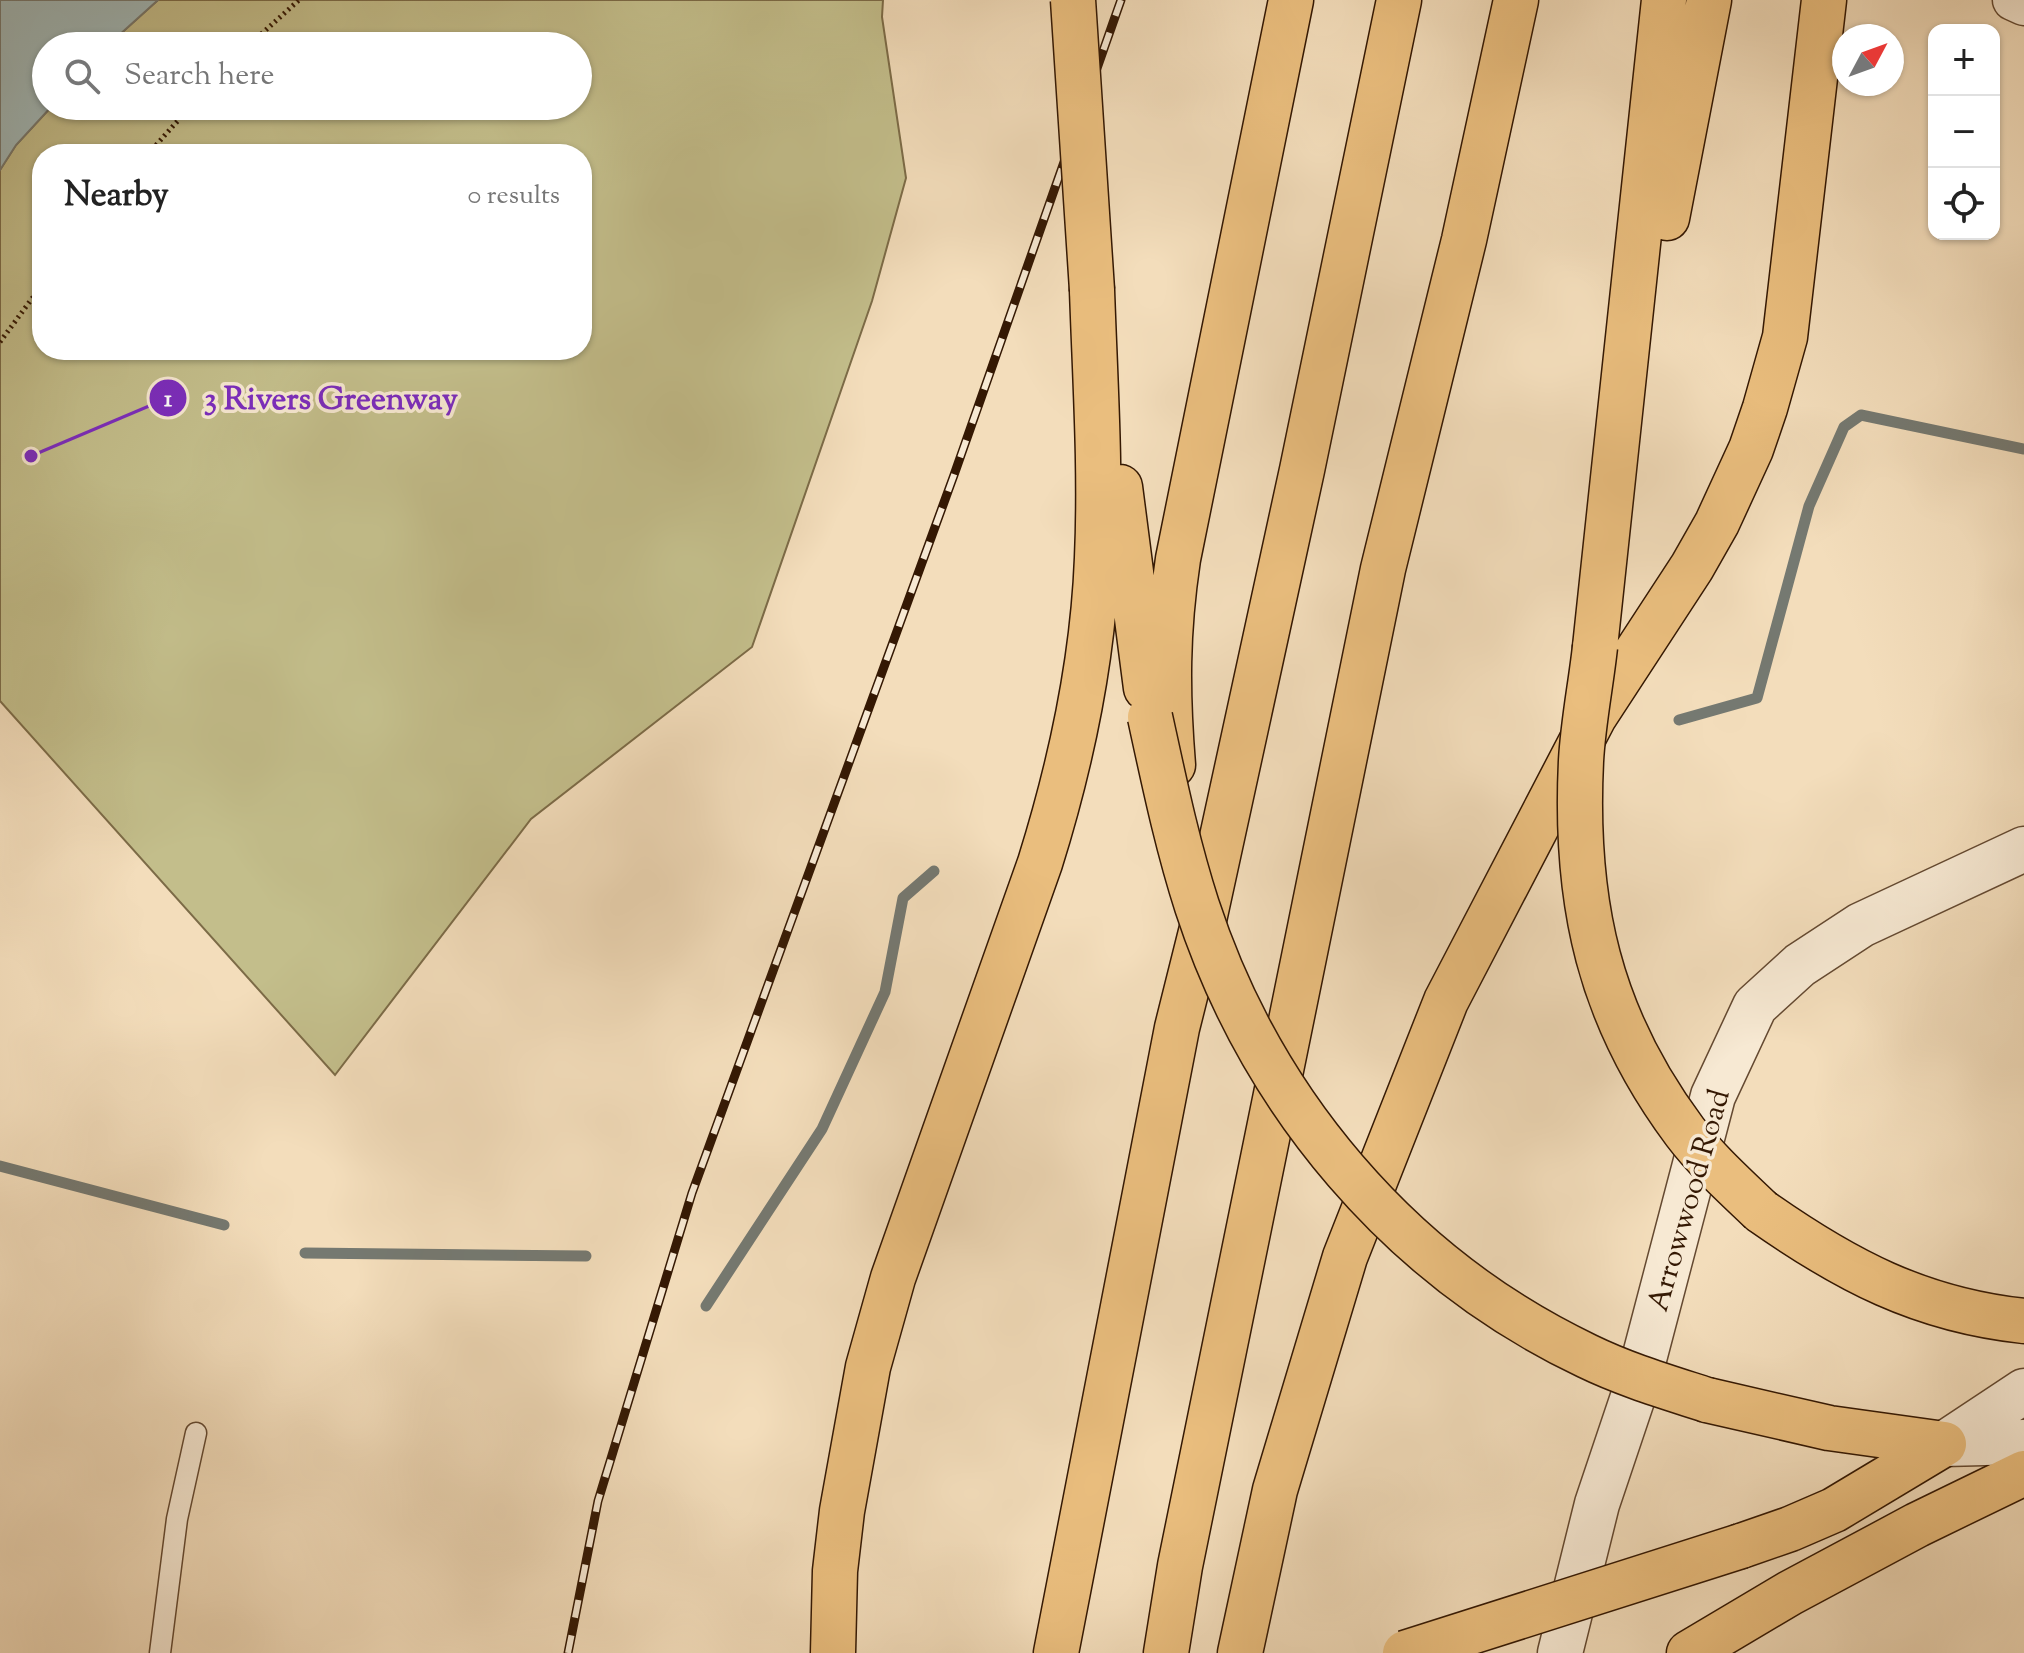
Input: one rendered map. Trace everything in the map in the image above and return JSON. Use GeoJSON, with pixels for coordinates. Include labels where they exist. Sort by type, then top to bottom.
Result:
{"type":"FeatureCollection","features":[{"type":"Feature","properties":{"kind":"highway"},"geometry":{"type":"LineString","coordinates":[[1073,0],[1092,290],[1109,481],[1150,717],[1179,845],[1198,908],[1217,957],[1267,1063],[1302,1117],[1379,1210],[1482,1296],[1537,1329],[1587,1356],[1651,1383],[1707,1400],[1829,1428],[1944,1444]]}},
{"type":"Feature","properties":{"kind":"highway"},"geometry":{"type":"LineString","coordinates":[[1179,845],[1167,694],[1170,614],[1178,559],[1291,0]]}},
{"type":"Feature","properties":{"kind":"highway"},"geometry":{"type":"LineString","coordinates":[[1056,1653],[1177,1028],[1211,889],[1302,470],[1399,0]]}},
{"type":"Feature","properties":{"kind":"highway"},"geometry":{"type":"LineString","coordinates":[[1166,1653],[1180,1566],[1383,569],[1464,240],[1516,0]]}},
{"type":"Feature","properties":{"kind":"highway"},"geometry":{"type":"LineString","coordinates":[[1664,0],[1582,758],[1580,831],[1585,896],[1597,961],[1621,1026],[1653,1086],[1686,1134],[1761,1211],[1815,1249],[1868,1278],[1933,1303],[1992,1318],[2024,1321]]}},
{"type":"Feature","properties":{"kind":"highway"},"geometry":{"type":"LineString","coordinates":[[1608,523],[1709,0]]}},
{"type":"Feature","properties":{"kind":"highway"},"geometry":{"type":"LineString","coordinates":[[1240,1653],[1275,1490],[1345,1257],[1446,1001],[1594,717],[1717,523],[1746,461],[1765,408],[1785,337],[1824,0]]}},
{"type":"Feature","properties":{"kind":"highway"},"geometry":{"type":"LineString","coordinates":[[833,1653],[835,1571],[842,1511],[868,1367],[893,1278],[1040,863],[1067,769],[1084,680],[1109,481]]}},
{"type":"Feature","properties":{"kind":"highway"},"geometry":{"type":"LineString","coordinates":[[1405,1653],[1741,1546],[1834,1510],[1944,1444]]}},
{"type":"Feature","properties":{"kind":"highway"},"geometry":{"type":"LineString","coordinates":[[1689,1653],[1790,1593],[1929,1518],[2024,1473]]}},
{"type":"Feature","properties":{"kind":"street"},"geometry":{"type":"LineString","coordinates":[[2013,0],[2024,5]]}},
{"type":"Feature","properties":{"kind":"street","name":"Arrowwood Road"},"geometry":{"type":"LineString","coordinates":[[1560,1653],[1597,1504],[1638,1382],[1713,1096],[1755,1006],[1800,965],[1861,925],[2024,849]]}},
{"type":"Feature","properties":{"kind":"street"},"geometry":{"type":"LineString","coordinates":[[1944,1444],[2024,1391]]}},
{"type":"Feature","properties":{"kind":"street"},"geometry":{"type":"LineString","coordinates":[[1944,1444],[2024,1442]]}},
{"type":"Feature","properties":{"kind":"lane"},"geometry":{"type":"LineString","coordinates":[[160,1653],[177,1519],[196,1433]]}},
{"type":"Feature","properties":{"kind":"path"},"geometry":{"type":"LineString","coordinates":[[264,32],[299,0]]}},
{"type":"Feature","properties":{"kind":"path"},"geometry":{"type":"LineString","coordinates":[[157,144],[178,120]]}},
{"type":"Feature","properties":{"kind":"path"},"geometry":{"type":"LineString","coordinates":[[0,342],[32,299]]}},
{"type":"Feature","properties":{"kind":"shaded area"},"geometry":{"type":"Polygon","coordinates":[[[158,0],[883,0],[882,17],[906,178],[872,301],[752,647],[531,819],[335,1075],[0,701],[0,170],[16,145],[39,120],[592,120],[592,32],[123,32],[158,0]]]}},
{"type":"Feature","properties":{"kind":"water"},"geometry":{"type":"Polygon","coordinates":[[[0,0],[158,0],[123,32],[32,32],[32,120],[39,120],[16,145],[0,170],[0,0]]]}},
{"type":"Feature","properties":{"kind":"waterway"},"geometry":{"type":"LineString","coordinates":[[1679,720],[1757,698],[1809,506],[1844,427],[1861,415],[2024,449]]}},
{"type":"Feature","properties":{"kind":"waterway"},"geometry":{"type":"LineString","coordinates":[[706,1306],[822,1129],[885,992],[903,898],[934,871]]}},
{"type":"Feature","properties":{"kind":"waterway"},"geometry":{"type":"LineString","coordinates":[[0,1166],[224,1225]]}},
{"type":"Feature","properties":{"kind":"waterway"},"geometry":{"type":"LineString","coordinates":[[305,1253],[586,1256]]}},
{"type":"Feature","properties":{"kind":"railway"},"geometry":{"type":"LineString","coordinates":[[568,1653],[598,1501],[692,1193],[954,475],[1121,0]]}},
{"type":"Feature","properties":{"kind":"place","name":"3 Rivers Greenway"},"geometry":{"type":"Point","coordinates":[31,456]}}]}
